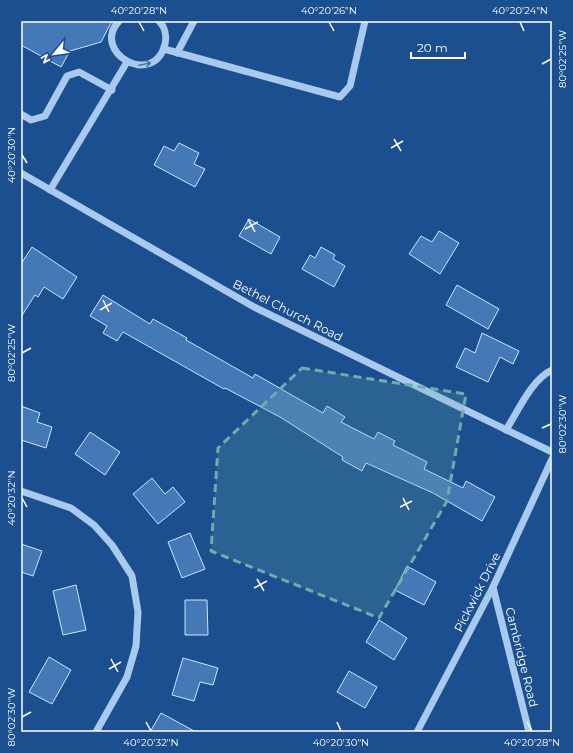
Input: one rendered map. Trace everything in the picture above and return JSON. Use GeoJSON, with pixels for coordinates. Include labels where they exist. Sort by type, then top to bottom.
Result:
{"type":"FeatureCollection","features":[{"type":"Feature","properties":{"kind":"street"},"geometry":{"type":"LineString","coordinates":[[119,21],[113,32],[112,41],[114,50],[127,62],[144,65],[156,59],[164,49],[166,41],[165,32],[159,21]]}},
{"type":"Feature","properties":{"kind":"street"},"geometry":{"type":"LineString","coordinates":[[177,52],[194,21]]}},
{"type":"Feature","properties":{"kind":"street"},"geometry":{"type":"LineString","coordinates":[[164,49],[340,97],[350,86],[365,21]]}},
{"type":"Feature","properties":{"kind":"street"},"geometry":{"type":"LineString","coordinates":[[50,190],[112,90],[127,62]]}},
{"type":"Feature","properties":{"kind":"street"},"geometry":{"type":"LineString","coordinates":[[21,114],[31,120],[44,116],[67,76],[79,72],[112,90]]}},
{"type":"Feature","properties":{"kind":"street","name":"Bethel Church Road"},"geometry":{"type":"LineString","coordinates":[[21,173],[254,307],[552,452]]}},
{"type":"Feature","properties":{"kind":"street"},"geometry":{"type":"LineString","coordinates":[[506,430],[535,384],[544,374],[552,370]]}},
{"type":"Feature","properties":{"kind":"street","name":"Pickwick Drive"},"geometry":{"type":"LineString","coordinates":[[417,732],[494,588],[552,459]]}},
{"type":"Feature","properties":{"kind":"street"},"geometry":{"type":"LineString","coordinates":[[21,491],[71,508],[94,525],[112,545],[132,576],[138,612],[136,646],[127,677],[96,732]]}},
{"type":"Feature","properties":{"kind":"street","name":"Cambridge Road"},"geometry":{"type":"LineString","coordinates":[[494,588],[529,732]]}},
{"type":"Feature","properties":{"kind":"highlighted area"},"geometry":{"type":"Polygon","coordinates":[[[302,368],[466,394],[447,501],[379,618],[211,551],[218,448],[302,368]]]}},
{"type":"Feature","properties":{"kind":"building"},"geometry":{"type":"Polygon","coordinates":[[[21,21],[112,21],[101,42],[70,51],[61,67],[21,45],[21,21]]]}},
{"type":"Feature","properties":{"kind":"building"},"geometry":{"type":"Polygon","coordinates":[[[179,143],[199,153],[194,164],[205,169],[195,187],[154,165],[164,146],[174,151],[179,143]]]}},
{"type":"Feature","properties":{"kind":"building"},"geometry":{"type":"Polygon","coordinates":[[[249,219],[280,237],[271,254],[239,236],[249,219]]]}},
{"type":"Feature","properties":{"kind":"building"},"geometry":{"type":"Polygon","coordinates":[[[439,231],[459,243],[440,274],[409,254],[421,236],[432,242],[439,231]]]}},
{"type":"Feature","properties":{"kind":"building"},"geometry":{"type":"Polygon","coordinates":[[[32,247],[77,277],[63,299],[44,287],[38,297],[35,295],[21,317],[21,264],[32,247]]]}},
{"type":"Feature","properties":{"kind":"building"},"geometry":{"type":"Polygon","coordinates":[[[321,247],[335,255],[333,259],[345,266],[334,287],[302,269],[310,255],[315,258],[321,247]]]}},
{"type":"Feature","properties":{"kind":"building"},"geometry":{"type":"Polygon","coordinates":[[[457,285],[499,309],[488,329],[446,305],[457,285]]]}},
{"type":"Feature","properties":{"kind":"building"},"geometry":{"type":"Polygon","coordinates":[[[103,295],[150,324],[153,319],[187,338],[186,340],[253,378],[255,374],[323,413],[327,406],[345,417],[341,422],[374,439],[378,432],[395,441],[393,445],[427,462],[424,469],[463,488],[466,481],[495,497],[482,521],[433,493],[366,463],[362,471],[342,460],[343,457],[280,417],[225,388],[224,389],[123,332],[117,341],[103,333],[107,326],[90,316],[103,295]]]}},
{"type":"Feature","properties":{"kind":"building"},"geometry":{"type":"Polygon","coordinates":[[[482,333],[519,351],[513,364],[500,357],[488,382],[456,367],[465,348],[475,353],[482,333]]]}},
{"type":"Feature","properties":{"kind":"building"},"geometry":{"type":"Polygon","coordinates":[[[21,406],[40,413],[37,422],[52,427],[46,448],[21,440],[21,406]]]}},
{"type":"Feature","properties":{"kind":"building"},"geometry":{"type":"Polygon","coordinates":[[[90,432],[120,452],[105,475],[75,454],[90,432]]]}},
{"type":"Feature","properties":{"kind":"building"},"geometry":{"type":"Polygon","coordinates":[[[152,478],[165,494],[173,487],[185,502],[158,524],[133,494],[152,478]]]}},
{"type":"Feature","properties":{"kind":"building"},"geometry":{"type":"Polygon","coordinates":[[[190,533],[205,569],[182,578],[168,542],[190,533]]]}},
{"type":"Feature","properties":{"kind":"building"},"geometry":{"type":"Polygon","coordinates":[[[21,544],[42,551],[33,576],[21,572],[21,544]]]}},
{"type":"Feature","properties":{"kind":"building"},"geometry":{"type":"Polygon","coordinates":[[[407,566],[436,582],[424,605],[395,590],[407,566]]]}},
{"type":"Feature","properties":{"kind":"building"},"geometry":{"type":"Polygon","coordinates":[[[76,585],[86,630],[63,635],[53,591],[76,585]]]}},
{"type":"Feature","properties":{"kind":"building"},"geometry":{"type":"Polygon","coordinates":[[[185,600],[207,600],[208,635],[185,635],[185,600]]]}},
{"type":"Feature","properties":{"kind":"building"},"geometry":{"type":"Polygon","coordinates":[[[379,620],[407,638],[394,660],[366,642],[379,620]]]}},
{"type":"Feature","properties":{"kind":"building"},"geometry":{"type":"Polygon","coordinates":[[[49,657],[71,670],[52,704],[29,692],[49,657]]]}},
{"type":"Feature","properties":{"kind":"building"},"geometry":{"type":"Polygon","coordinates":[[[183,658],[218,668],[213,685],[200,682],[194,701],[172,695],[183,658]]]}},
{"type":"Feature","properties":{"kind":"building"},"geometry":{"type":"Polygon","coordinates":[[[349,671],[377,687],[365,708],[337,692],[349,671]]]}},
{"type":"Feature","properties":{"kind":"building"},"geometry":{"type":"Polygon","coordinates":[[[161,713],[196,732],[150,732],[161,713]]]}}]}
